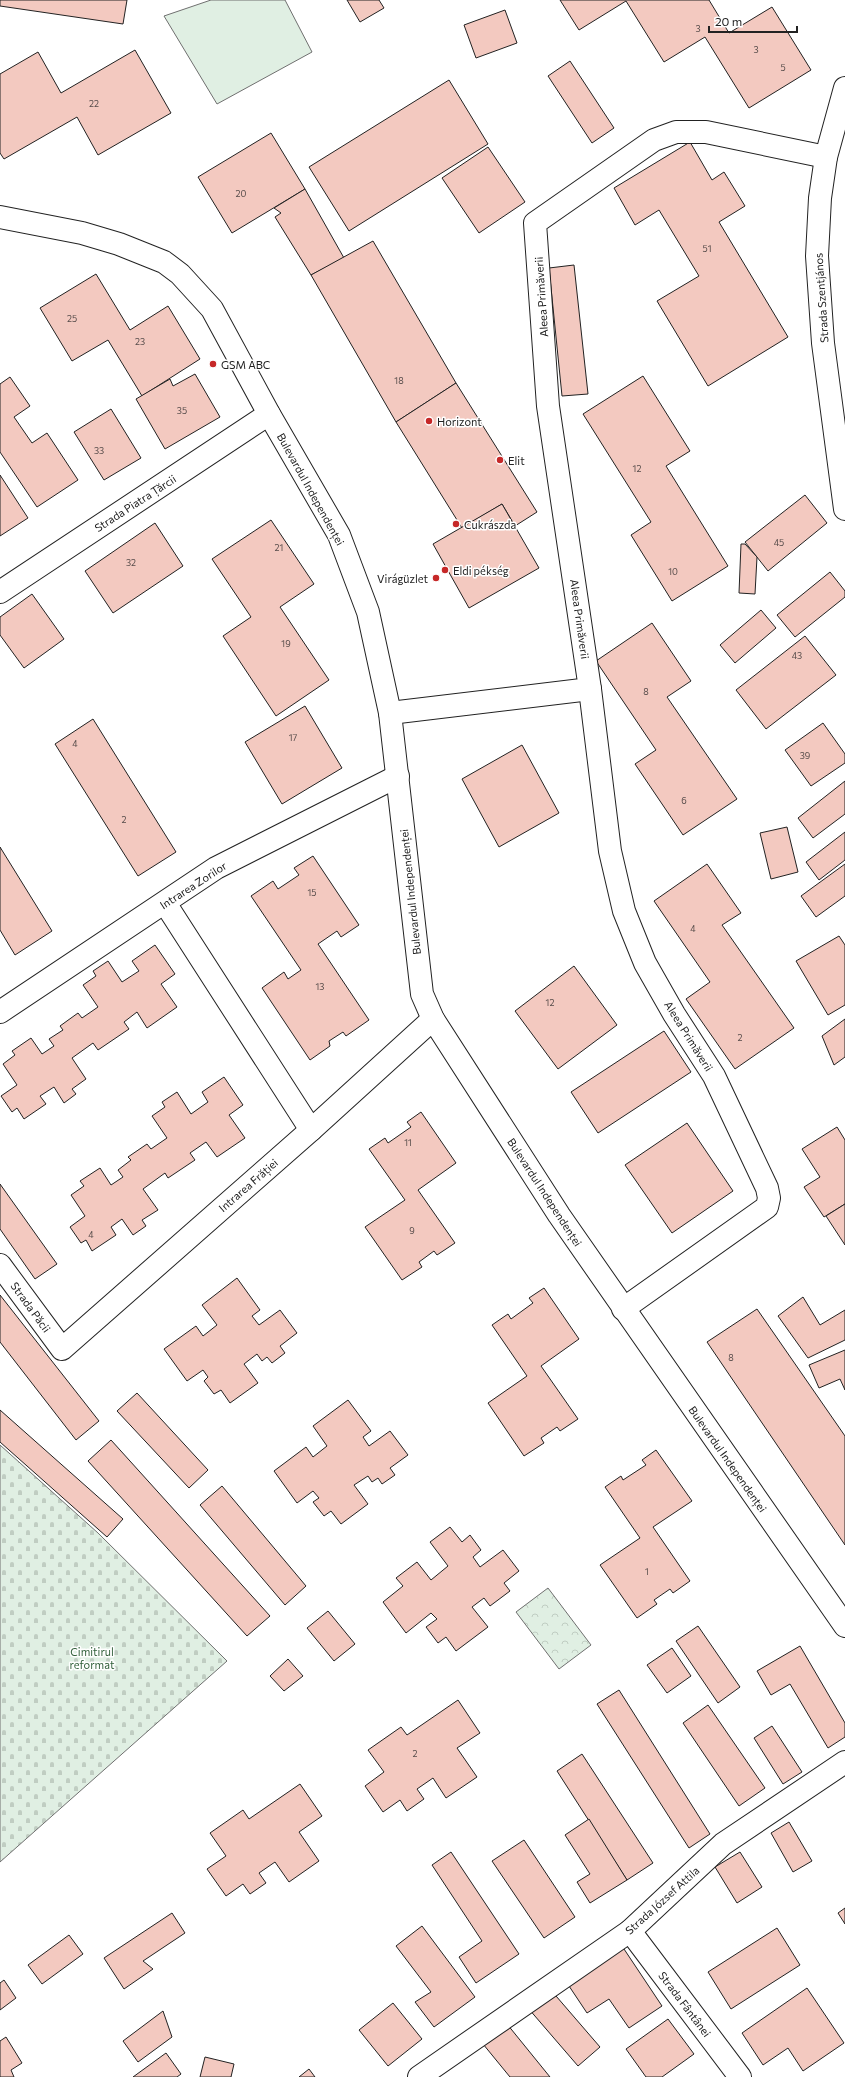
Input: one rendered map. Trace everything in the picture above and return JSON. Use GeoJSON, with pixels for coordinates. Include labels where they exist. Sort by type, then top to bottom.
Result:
{"type":"FeatureCollection","features":[{"type":"Feature","properties":{"kind":"street","name":"Strada Szentjános"},"geometry":{"type":"LineString","coordinates":[[845,88],[826,157],[820,198],[817,256],[824,343],[845,509]]}},
{"type":"Feature","properties":{"kind":"street","name":"Aleea Primăverii"},"geometry":{"type":"LineString","coordinates":[[623,1309],[767,1207],[769,1198],[767,1188],[714,1076],[674,1014],[645,962],[624,911],[610,851],[590,689],[548,406],[535,223],[654,140],[676,132],[706,132],[826,157]]}},
{"type":"Feature","properties":{"kind":"street","name":"Bulevardul Independenței"},"geometry":{"type":"LineString","coordinates":[[0,217],[82,233],[119,244],[164,262],[180,274],[212,309],[269,414],[339,535],[368,612],[390,713],[422,994],[433,1018],[559,1215],[845,1626]]}},
{"type":"Feature","properties":{"kind":"street","name":"Strada Piatra Țărcii"},"geometry":{"type":"LineString","coordinates":[[0,592],[269,414]]}},
{"type":"Feature","properties":{"kind":"street"},"geometry":{"type":"LineString","coordinates":[[390,713],[590,689]]}},
{"type":"Feature","properties":{"kind":"street","name":"Intrarea Zorilor"},"geometry":{"type":"LineString","coordinates":[[0,1012],[216,868],[398,776]]}},
{"type":"Feature","properties":{"kind":"street"},"geometry":{"type":"LineString","coordinates":[[165,903],[311,1130]]}},
{"type":"Feature","properties":{"kind":"street","name":"Intrarea Frăției"},"geometry":{"type":"LineString","coordinates":[[62,1349],[311,1130],[433,1018]]}},
{"type":"Feature","properties":{"kind":"street","name":"Strada Păcii"},"geometry":{"type":"LineString","coordinates":[[0,1264],[62,1349]]}},
{"type":"Feature","properties":{"kind":"street","name":"Strada József Attila"},"geometry":{"type":"LineString","coordinates":[[419,2077],[630,1931],[723,1844],[845,1762]]}},
{"type":"Feature","properties":{"kind":"street","name":"Strada Fântânei"},"geometry":{"type":"LineString","coordinates":[[630,1931],[740,2077]]}},
{"type":"Feature","properties":{"kind":"green space"},"geometry":{"type":"Polygon","coordinates":[[[211,0],[285,0],[312,52],[217,104],[164,16],[211,0]]]}},
{"type":"Feature","properties":{"kind":"green space","name":"Cimitirul reformat"},"geometry":{"type":"Polygon","coordinates":[[[0,1445],[98,1533],[227,1661],[0,1862],[0,1445]]]}},
{"type":"Feature","properties":{"kind":"green space"},"geometry":{"type":"Polygon","coordinates":[[[548,1588],[591,1645],[559,1669],[516,1612],[548,1588]]]}},
{"type":"Feature","properties":{"kind":"building"},"geometry":{"type":"Polygon","coordinates":[[[0,0],[127,0],[123,24],[0,6],[0,0]]]}},
{"type":"Feature","properties":{"kind":"building"},"geometry":{"type":"Polygon","coordinates":[[[347,0],[379,0],[384,8],[360,22],[347,0]]]}},
{"type":"Feature","properties":{"kind":"building"},"geometry":{"type":"Polygon","coordinates":[[[560,0],[709,0],[729,33],[772,7],[811,70],[749,108],[705,37],[664,62],[626,1],[579,30],[560,0]]]}},
{"type":"Feature","properties":{"kind":"building"},"geometry":{"type":"Polygon","coordinates":[[[505,10],[517,43],[476,58],[464,25],[505,10]]]}},
{"type":"Feature","properties":{"kind":"building"},"geometry":{"type":"Polygon","coordinates":[[[135,50],[171,113],[98,155],[77,117],[4,159],[0,153],[0,74],[38,52],[61,93],[135,50]]]}},
{"type":"Feature","properties":{"kind":"building"},"geometry":{"type":"Polygon","coordinates":[[[570,61],[614,128],[592,143],[548,76],[570,61]]]}},
{"type":"Feature","properties":{"kind":"building"},"geometry":{"type":"Polygon","coordinates":[[[449,80],[488,144],[349,231],[309,167],[449,80]]]}},
{"type":"Feature","properties":{"kind":"building"},"geometry":{"type":"Polygon","coordinates":[[[271,133],[305,189],[232,233],[198,177],[271,133]]]}},
{"type":"Feature","properties":{"kind":"building"},"geometry":{"type":"Polygon","coordinates":[[[690,142],[712,180],[724,172],[745,206],[719,222],[788,337],[708,386],[657,301],[699,276],[659,210],[635,225],[614,188],[690,142]]]}},
{"type":"Feature","properties":{"kind":"building"},"geometry":{"type":"Polygon","coordinates":[[[488,147],[525,202],[479,233],[442,178],[488,147]]]}},
{"type":"Feature","properties":{"kind":"building"},"geometry":{"type":"Polygon","coordinates":[[[305,189],[344,258],[311,275],[275,217],[281,213],[274,208],[305,189]]]}},
{"type":"Feature","properties":{"kind":"building"},"geometry":{"type":"Polygon","coordinates":[[[373,241],[456,383],[396,422],[311,275],[373,241]]]}},
{"type":"Feature","properties":{"kind":"building"},"geometry":{"type":"Polygon","coordinates":[[[574,265],[588,394],[562,396],[549,268],[574,265]]]}},
{"type":"Feature","properties":{"kind":"building"},"geometry":{"type":"Polygon","coordinates":[[[96,274],[130,330],[168,306],[200,359],[142,396],[108,340],[72,361],[40,308],[96,274]]]}},
{"type":"Feature","properties":{"kind":"building"},"geometry":{"type":"Polygon","coordinates":[[[195,374],[220,417],[165,449],[136,399],[170,379],[173,386],[195,374]]]}},
{"type":"Feature","properties":{"kind":"building"},"geometry":{"type":"Polygon","coordinates":[[[643,376],[690,451],[666,466],[728,566],[672,601],[631,535],[651,522],[583,414],[643,376]]]}},
{"type":"Feature","properties":{"kind":"building"},"geometry":{"type":"Polygon","coordinates":[[[10,377],[30,406],[14,417],[32,443],[47,433],[78,480],[37,507],[0,452],[0,384],[10,377]]]}},
{"type":"Feature","properties":{"kind":"building"},"geometry":{"type":"Polygon","coordinates":[[[456,383],[537,512],[515,526],[502,504],[462,528],[396,422],[456,383]]]}},
{"type":"Feature","properties":{"kind":"building"},"geometry":{"type":"Polygon","coordinates":[[[111,409],[141,458],[104,480],[74,432],[111,409]]]}},
{"type":"Feature","properties":{"kind":"building"},"geometry":{"type":"Polygon","coordinates":[[[0,475],[28,518],[0,536],[0,475]]]}},
{"type":"Feature","properties":{"kind":"building"},"geometry":{"type":"Polygon","coordinates":[[[805,495],[827,523],[768,571],[745,542],[805,495]]]}},
{"type":"Feature","properties":{"kind":"building"},"geometry":{"type":"Polygon","coordinates":[[[502,504],[539,568],[469,608],[433,544],[502,504]]]}},
{"type":"Feature","properties":{"kind":"building"},"geometry":{"type":"Polygon","coordinates":[[[271,520],[314,584],[280,607],[329,680],[276,716],[223,636],[251,617],[212,559],[271,520]]]}},
{"type":"Feature","properties":{"kind":"building"},"geometry":{"type":"Polygon","coordinates":[[[155,523],[183,566],[113,613],[85,571],[155,523]]]}},
{"type":"Feature","properties":{"kind":"building"},"geometry":{"type":"Polygon","coordinates":[[[741,544],[745,544],[757,557],[755,594],[739,593],[741,544]]]}},
{"type":"Feature","properties":{"kind":"building"},"geometry":{"type":"Polygon","coordinates":[[[830,572],[845,591],[845,597],[795,637],[777,615],[830,572]]]}},
{"type":"Feature","properties":{"kind":"building"},"geometry":{"type":"Polygon","coordinates":[[[32,594],[64,639],[24,668],[0,635],[0,617],[32,594]]]}},
{"type":"Feature","properties":{"kind":"building"},"geometry":{"type":"Polygon","coordinates":[[[761,610],[776,628],[735,663],[720,645],[761,610]]]}},
{"type":"Feature","properties":{"kind":"building"},"geometry":{"type":"Polygon","coordinates":[[[652,623],[691,681],[667,697],[737,799],[683,835],[635,764],[656,750],[596,661],[652,623]]]}},
{"type":"Feature","properties":{"kind":"building"},"geometry":{"type":"Polygon","coordinates":[[[805,636],[836,675],[766,729],[736,690],[805,636]]]}},
{"type":"Feature","properties":{"kind":"building"},"geometry":{"type":"Polygon","coordinates":[[[305,706],[342,768],[282,804],[245,742],[305,706]]]}},
{"type":"Feature","properties":{"kind":"building"},"geometry":{"type":"Polygon","coordinates":[[[93,719],[176,852],[138,876],[55,744],[93,719]]]}},
{"type":"Feature","properties":{"kind":"building"},"geometry":{"type":"Polygon","coordinates":[[[823,723],[845,754],[845,763],[811,786],[785,750],[823,723]]]}},
{"type":"Feature","properties":{"kind":"building"},"geometry":{"type":"Polygon","coordinates":[[[522,745],[559,813],[499,847],[462,779],[522,745]]]}},
{"type":"Feature","properties":{"kind":"building"},"geometry":{"type":"Polygon","coordinates":[[[845,781],[845,814],[813,838],[798,818],[845,781]]]}},
{"type":"Feature","properties":{"kind":"building"},"geometry":{"type":"Polygon","coordinates":[[[787,827],[798,872],[771,879],[760,833],[787,827]]]}},
{"type":"Feature","properties":{"kind":"building"},"geometry":{"type":"Polygon","coordinates":[[[845,832],[845,860],[819,880],[806,862],[845,832]]]}},
{"type":"Feature","properties":{"kind":"building"},"geometry":{"type":"Polygon","coordinates":[[[0,847],[52,931],[15,955],[0,930],[0,847]]]}},
{"type":"Feature","properties":{"kind":"building"},"geometry":{"type":"Polygon","coordinates":[[[313,856],[359,925],[341,937],[337,931],[318,944],[369,1020],[346,1036],[343,1032],[329,1041],[330,1046],[310,1060],[262,988],[284,972],[288,979],[301,970],[251,896],[273,881],[278,889],[299,875],[294,868],[313,856]]]}},
{"type":"Feature","properties":{"kind":"building"},"geometry":{"type":"Polygon","coordinates":[[[707,864],[741,913],[722,925],[794,1028],[735,1069],[686,999],[710,982],[654,901],[707,864]]]}},
{"type":"Feature","properties":{"kind":"building"},"geometry":{"type":"Polygon","coordinates":[[[845,864],[845,896],[816,917],[801,896],[845,864]]]}},
{"type":"Feature","properties":{"kind":"building"},"geometry":{"type":"Polygon","coordinates":[[[839,936],[845,945],[845,1005],[828,1015],[796,961],[839,936]]]}},
{"type":"Feature","properties":{"kind":"building"},"geometry":{"type":"Polygon","coordinates":[[[155,945],[175,974],[161,984],[177,1007],[147,1028],[137,1012],[124,1022],[129,1029],[98,1050],[93,1043],[72,1058],[86,1079],[72,1089],[76,1094],[64,1103],[54,1087],[40,1096],[46,1104],[24,1119],[17,1108],[12,1112],[1,1096],[17,1085],[3,1064],[15,1055],[12,1051],[31,1038],[42,1054],[54,1046],[49,1039],[63,1030],[60,1026],[78,1013],[82,1018],[98,1007],[83,985],[96,976],[93,971],[108,961],[122,982],[139,971],[132,961],[155,945]]]}},
{"type":"Feature","properties":{"kind":"building"},"geometry":{"type":"Polygon","coordinates":[[[574,966],[617,1025],[558,1069],[515,1011],[574,966]]]}},
{"type":"Feature","properties":{"kind":"building"},"geometry":{"type":"Polygon","coordinates":[[[845,1019],[845,1057],[834,1065],[822,1036],[845,1019]]]}},
{"type":"Feature","properties":{"kind":"building"},"geometry":{"type":"Polygon","coordinates":[[[664,1031],[691,1072],[598,1133],[571,1092],[664,1031]]]}},
{"type":"Feature","properties":{"kind":"building"},"geometry":{"type":"Polygon","coordinates":[[[224,1077],[243,1105],[229,1115],[245,1138],[217,1157],[206,1142],[190,1153],[195,1160],[168,1178],[165,1173],[143,1189],[158,1210],[142,1220],[146,1226],[133,1235],[122,1219],[111,1227],[116,1235],[92,1251],[86,1240],[81,1243],[70,1227],[85,1216],[71,1195],[84,1186],[80,1181],[100,1168],[111,1185],[123,1177],[118,1170],[131,1160],[128,1157],[147,1144],[151,1149],[167,1138],[152,1116],[165,1107],[162,1102],[177,1092],[191,1114],[208,1102],[202,1092],[224,1077]]]}},
{"type":"Feature","properties":{"kind":"building"},"geometry":{"type":"Polygon","coordinates":[[[421,1112],[456,1163],[418,1190],[455,1243],[437,1255],[434,1251],[419,1262],[422,1267],[402,1280],[365,1227],[405,1200],[369,1149],[385,1138],[388,1143],[411,1127],[407,1122],[421,1112]]]}},
{"type":"Feature","properties":{"kind":"building"},"geometry":{"type":"Polygon","coordinates":[[[687,1123],[733,1191],[672,1233],[625,1165],[687,1123]]]}},
{"type":"Feature","properties":{"kind":"building"},"geometry":{"type":"Polygon","coordinates":[[[837,1127],[845,1140],[845,1204],[824,1217],[804,1187],[820,1177],[802,1149],[837,1127]]]}},
{"type":"Feature","properties":{"kind":"building"},"geometry":{"type":"Polygon","coordinates":[[[0,1184],[57,1264],[35,1279],[0,1229],[0,1184]]]}},
{"type":"Feature","properties":{"kind":"building"},"geometry":{"type":"Polygon","coordinates":[[[845,1204],[845,1245],[826,1216],[845,1204]]]}},
{"type":"Feature","properties":{"kind":"building"},"geometry":{"type":"Polygon","coordinates":[[[237,1278],[260,1310],[252,1316],[259,1325],[280,1310],[297,1333],[280,1346],[285,1353],[272,1363],[267,1357],[262,1361],[257,1354],[244,1364],[258,1383],[230,1403],[221,1390],[214,1394],[204,1381],[208,1377],[203,1370],[187,1381],[164,1349],[196,1326],[203,1336],[217,1325],[202,1305],[237,1278]]]}},
{"type":"Feature","properties":{"kind":"building"},"geometry":{"type":"Polygon","coordinates":[[[544,1288],[579,1339],[541,1366],[578,1419],[560,1431],[557,1427],[541,1438],[544,1443],[524,1456],[488,1403],[527,1376],[492,1325],[508,1314],[511,1319],[533,1303],[529,1298],[544,1288]]]}},
{"type":"Feature","properties":{"kind":"building"},"geometry":{"type":"Polygon","coordinates":[[[0,1295],[99,1421],[76,1440],[0,1342],[0,1295]]]}},
{"type":"Feature","properties":{"kind":"building"},"geometry":{"type":"Polygon","coordinates":[[[803,1297],[820,1325],[845,1310],[845,1340],[808,1358],[778,1316],[803,1297]]]}},
{"type":"Feature","properties":{"kind":"building"},"geometry":{"type":"Polygon","coordinates":[[[757,1309],[845,1436],[845,1545],[707,1342],[757,1309]]]}},
{"type":"Feature","properties":{"kind":"building"},"geometry":{"type":"Polygon","coordinates":[[[845,1350],[845,1390],[840,1379],[819,1388],[809,1365],[845,1350]]]}},
{"type":"Feature","properties":{"kind":"building"},"geometry":{"type":"Polygon","coordinates":[[[137,1393],[208,1470],[189,1488],[117,1411],[137,1393]]]}},
{"type":"Feature","properties":{"kind":"building"},"geometry":{"type":"Polygon","coordinates":[[[348,1400],[371,1431],[363,1437],[369,1446],[390,1431],[408,1455],[390,1468],[395,1475],[382,1484],[378,1478],[372,1482],[368,1476],[354,1485],[368,1504],[341,1524],[331,1511],[324,1516],[313,1502],[319,1498],[313,1491],[297,1503],[274,1471],[306,1447],[313,1457],[327,1446],[313,1426],[348,1400]]]}},
{"type":"Feature","properties":{"kind":"building"},"geometry":{"type":"Polygon","coordinates":[[[0,1410],[123,1519],[107,1537],[0,1442],[0,1410]]]}},
{"type":"Feature","properties":{"kind":"building"},"geometry":{"type":"Polygon","coordinates":[[[111,1440],[270,1616],[247,1636],[88,1461],[111,1440]]]}},
{"type":"Feature","properties":{"kind":"building"},"geometry":{"type":"Polygon","coordinates":[[[656,1450],[692,1501],[653,1527],[690,1581],[673,1593],[670,1589],[654,1600],[657,1604],[637,1618],[600,1565],[640,1538],[605,1487],[621,1476],[623,1480],[646,1465],[642,1460],[656,1450]]]}},
{"type":"Feature","properties":{"kind":"building"},"geometry":{"type":"Polygon","coordinates":[[[222,1486],[306,1586],[285,1605],[200,1505],[222,1486]]]}},
{"type":"Feature","properties":{"kind":"building"},"geometry":{"type":"Polygon","coordinates":[[[450,1527],[462,1542],[470,1535],[481,1550],[473,1557],[480,1567],[503,1550],[519,1571],[504,1583],[510,1591],[490,1606],[484,1598],[472,1607],[488,1627],[456,1651],[446,1637],[438,1643],[426,1627],[437,1619],[431,1613],[406,1633],[383,1602],[403,1586],[396,1578],[417,1562],[431,1580],[448,1566],[430,1542],[450,1527]]]}},
{"type":"Feature","properties":{"kind":"building"},"geometry":{"type":"Polygon","coordinates":[[[328,1611],[355,1644],[334,1661],[307,1628],[328,1611]]]}},
{"type":"Feature","properties":{"kind":"building"},"geometry":{"type":"Polygon","coordinates":[[[698,1626],[740,1687],[718,1703],[676,1641],[698,1626]]]}},
{"type":"Feature","properties":{"kind":"building"},"geometry":{"type":"Polygon","coordinates":[[[800,1646],[845,1723],[845,1737],[828,1748],[790,1684],[771,1695],[757,1671],[800,1646]]]}},
{"type":"Feature","properties":{"kind":"building"},"geometry":{"type":"Polygon","coordinates":[[[672,1648],[691,1676],[667,1693],[647,1665],[672,1648]]]}},
{"type":"Feature","properties":{"kind":"building"},"geometry":{"type":"Polygon","coordinates":[[[288,1659],[303,1676],[284,1691],[270,1676],[288,1659]]]}},
{"type":"Feature","properties":{"kind":"building"},"geometry":{"type":"Polygon","coordinates":[[[619,1690],[710,1834],[689,1848],[597,1704],[619,1690]]]}},
{"type":"Feature","properties":{"kind":"building"},"geometry":{"type":"Polygon","coordinates":[[[458,1700],[480,1733],[457,1748],[477,1777],[446,1798],[433,1778],[417,1789],[424,1799],[407,1811],[400,1800],[383,1812],[365,1786],[384,1772],[368,1750],[401,1727],[407,1735],[458,1700]]]}},
{"type":"Feature","properties":{"kind":"building"},"geometry":{"type":"Polygon","coordinates":[[[708,1705],[765,1788],[739,1806],[683,1723],[708,1705]]]}},
{"type":"Feature","properties":{"kind":"building"},"geometry":{"type":"Polygon","coordinates":[[[772,1726],[802,1772],[783,1784],[754,1738],[772,1726]]]}},
{"type":"Feature","properties":{"kind":"building"},"geometry":{"type":"Polygon","coordinates":[[[582,1754],[653,1863],[627,1880],[557,1771],[582,1754]]]}},
{"type":"Feature","properties":{"kind":"building"},"geometry":{"type":"Polygon","coordinates":[[[300,1784],[322,1816],[299,1832],[319,1861],[289,1882],[275,1862],[259,1873],[266,1883],[250,1894],[243,1884],[226,1896],[207,1869],[226,1856],[210,1833],[243,1810],[249,1819],[300,1784]]]}},
{"type":"Feature","properties":{"kind":"building"},"geometry":{"type":"Polygon","coordinates":[[[589,1819],[627,1880],[590,1903],[577,1882],[590,1874],[565,1835],[589,1819]]]}},
{"type":"Feature","properties":{"kind":"building"},"geometry":{"type":"Polygon","coordinates":[[[789,1822],[812,1861],[793,1872],[771,1833],[789,1822]]]}},
{"type":"Feature","properties":{"kind":"building"},"geometry":{"type":"Polygon","coordinates":[[[524,1840],[575,1917],[544,1938],[492,1861],[524,1840]]]}},
{"type":"Feature","properties":{"kind":"building"},"geometry":{"type":"Polygon","coordinates":[[[451,1852],[519,1954],[476,1983],[459,1957],[482,1941],[432,1865],[451,1852]]]}},
{"type":"Feature","properties":{"kind":"building"},"geometry":{"type":"Polygon","coordinates":[[[740,1852],[762,1887],[737,1903],[715,1867],[740,1852]]]}},
{"type":"Feature","properties":{"kind":"building"},"geometry":{"type":"Polygon","coordinates":[[[845,1908],[845,1924],[838,1913],[845,1908]]]}},
{"type":"Feature","properties":{"kind":"building"},"geometry":{"type":"Polygon","coordinates":[[[172,1913],[185,1933],[143,1961],[153,1969],[124,1989],[104,1958],[172,1913]]]}},
{"type":"Feature","properties":{"kind":"building"},"geometry":{"type":"Polygon","coordinates":[[[422,1926],[475,1997],[434,2027],[415,2002],[431,1992],[396,1946],[422,1926]]]}},
{"type":"Feature","properties":{"kind":"building"},"geometry":{"type":"Polygon","coordinates":[[[777,1928],[800,1965],[731,2009],[708,1972],[777,1928]]]}},
{"type":"Feature","properties":{"kind":"building"},"geometry":{"type":"Polygon","coordinates":[[[69,1935],[83,1954],[42,1984],[28,1965],[69,1935]]]}},
{"type":"Feature","properties":{"kind":"building"},"geometry":{"type":"Polygon","coordinates":[[[622,1946],[662,2006],[629,2028],[609,1999],[587,2013],[567,1983],[622,1946]]]}},
{"type":"Feature","properties":{"kind":"building"},"geometry":{"type":"Polygon","coordinates":[[[4,1980],[16,1998],[0,2010],[0,1983],[4,1980]]]}},
{"type":"Feature","properties":{"kind":"building"},"geometry":{"type":"Polygon","coordinates":[[[807,1988],[844,2043],[803,2071],[788,2048],[763,2065],[742,2033],[807,1988]]]}},
{"type":"Feature","properties":{"kind":"building"},"geometry":{"type":"Polygon","coordinates":[[[550,1989],[600,2047],[578,2066],[528,2008],[550,1989]]]}},
{"type":"Feature","properties":{"kind":"building"},"geometry":{"type":"Polygon","coordinates":[[[393,2003],[422,2039],[388,2066],[359,2030],[393,2003]]]}},
{"type":"Feature","properties":{"kind":"building"},"geometry":{"type":"Polygon","coordinates":[[[163,2011],[172,2037],[138,2062],[123,2041],[163,2011]]]}},
{"type":"Feature","properties":{"kind":"building"},"geometry":{"type":"Polygon","coordinates":[[[668,2019],[694,2054],[662,2077],[646,2077],[626,2049],[668,2019]]]}},
{"type":"Feature","properties":{"kind":"building"},"geometry":{"type":"Polygon","coordinates":[[[507,2024],[550,2077],[510,2077],[483,2044],[507,2024]]]}},
{"type":"Feature","properties":{"kind":"building"},"geometry":{"type":"Polygon","coordinates":[[[6,2037],[22,2063],[11,2070],[14,2077],[0,2077],[0,2041],[6,2037]]]}},
{"type":"Feature","properties":{"kind":"building"},"geometry":{"type":"Polygon","coordinates":[[[166,2053],[181,2074],[177,2077],[133,2077],[166,2053]]]}},
{"type":"Feature","properties":{"kind":"building"},"geometry":{"type":"Polygon","coordinates":[[[205,2057],[234,2064],[231,2077],[200,2077],[205,2057]]]}},
{"type":"Feature","properties":{"kind":"building"},"geometry":{"type":"Polygon","coordinates":[[[309,2069],[315,2077],[299,2077],[309,2069]]]}},
{"type":"Feature","properties":{"kind":"place","name":"GSM ABC"},"geometry":{"type":"Point","coordinates":[213,364]}},
{"type":"Feature","properties":{"kind":"place","name":"Horizont"},"geometry":{"type":"Point","coordinates":[429,421]}},
{"type":"Feature","properties":{"kind":"place","name":"Elit"},"geometry":{"type":"Point","coordinates":[500,460]}},
{"type":"Feature","properties":{"kind":"place","name":"Cukrászda"},"geometry":{"type":"Point","coordinates":[456,524]}},
{"type":"Feature","properties":{"kind":"place","name":"Eldi pékség"},"geometry":{"type":"Point","coordinates":[445,570]}},
{"type":"Feature","properties":{"kind":"place","name":"Virágüzlet"},"geometry":{"type":"Point","coordinates":[436,578]}}]}
